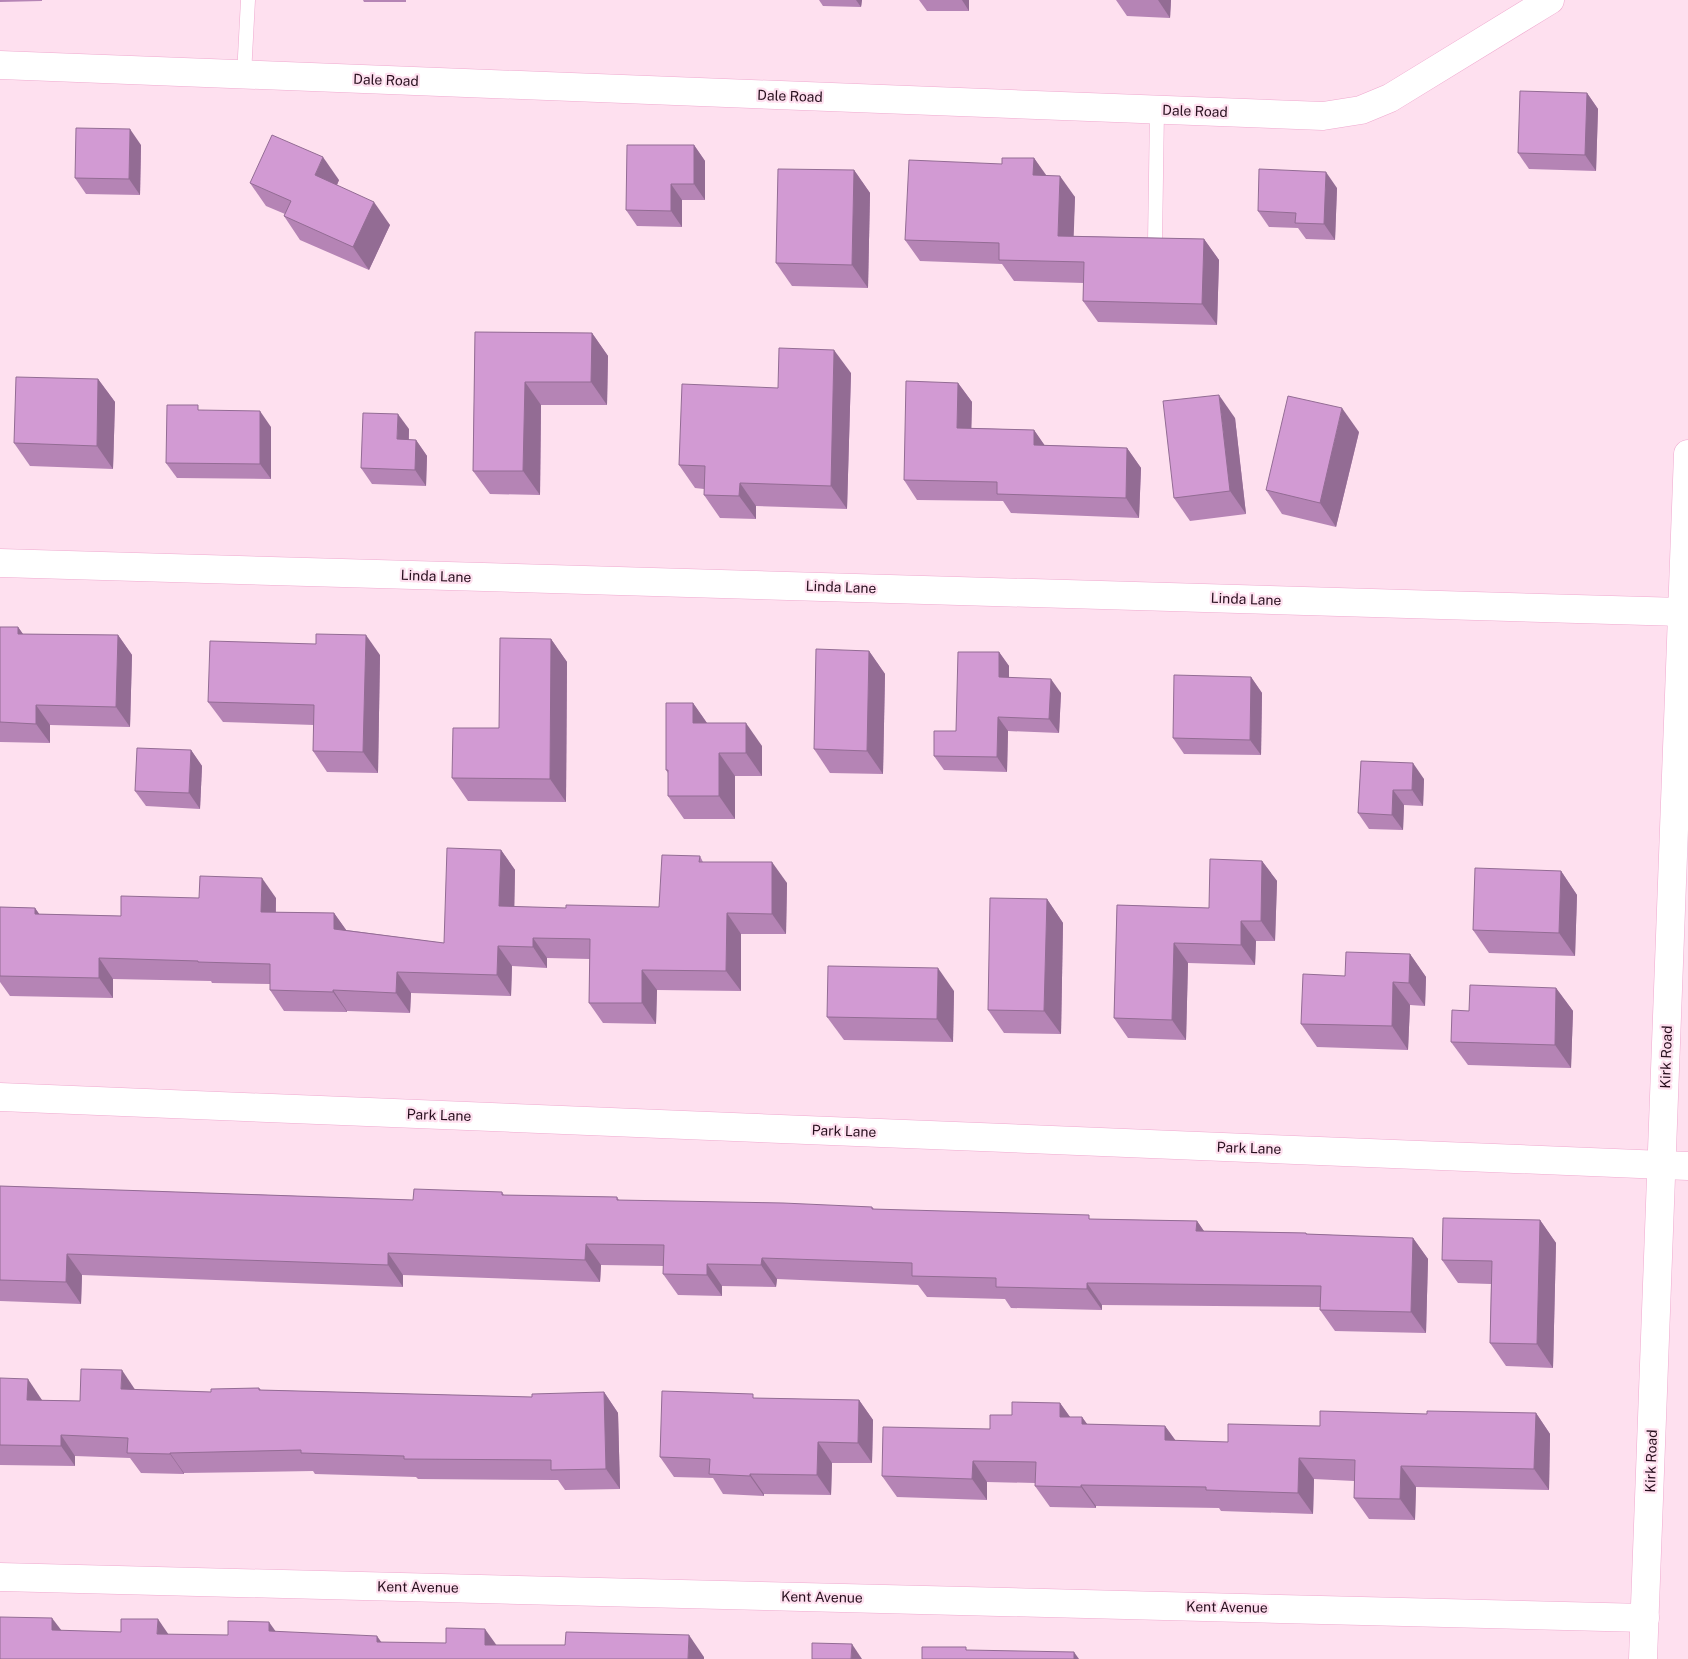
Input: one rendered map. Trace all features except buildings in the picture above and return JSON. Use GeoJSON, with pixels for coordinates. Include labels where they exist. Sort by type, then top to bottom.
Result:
{"type":"FeatureCollection","features":[{"type":"Feature","properties":{"kind":"street","name":"Dale Road"},"geometry":{"type":"LineString","coordinates":[[0,65],[1323,116],[1361,110],[1390,98],[1550,0]]}},
{"type":"Feature","properties":{"kind":"street","name":"Kirk Road"},"geometry":{"type":"LineString","coordinates":[[1643,1659],[1675,1165],[1682,612],[1688,454]]}},
{"type":"Feature","properties":{"kind":"street","name":"Linda Lane"},"geometry":{"type":"LineString","coordinates":[[0,563],[1682,612]]}},
{"type":"Feature","properties":{"kind":"street","name":"Park Lane"},"geometry":{"type":"LineString","coordinates":[[0,1097],[1675,1165]]}},
{"type":"Feature","properties":{"kind":"street","name":"Kent Avenue"},"geometry":{"type":"LineString","coordinates":[[0,1577],[1645,1618]]}},
{"type":"Feature","properties":{"kind":"lane"},"geometry":{"type":"LineString","coordinates":[[244,75],[248,0]]}},
{"type":"Feature","properties":{"kind":"lane"},"geometry":{"type":"LineString","coordinates":[[1155,242],[1157,110]]}}]}
